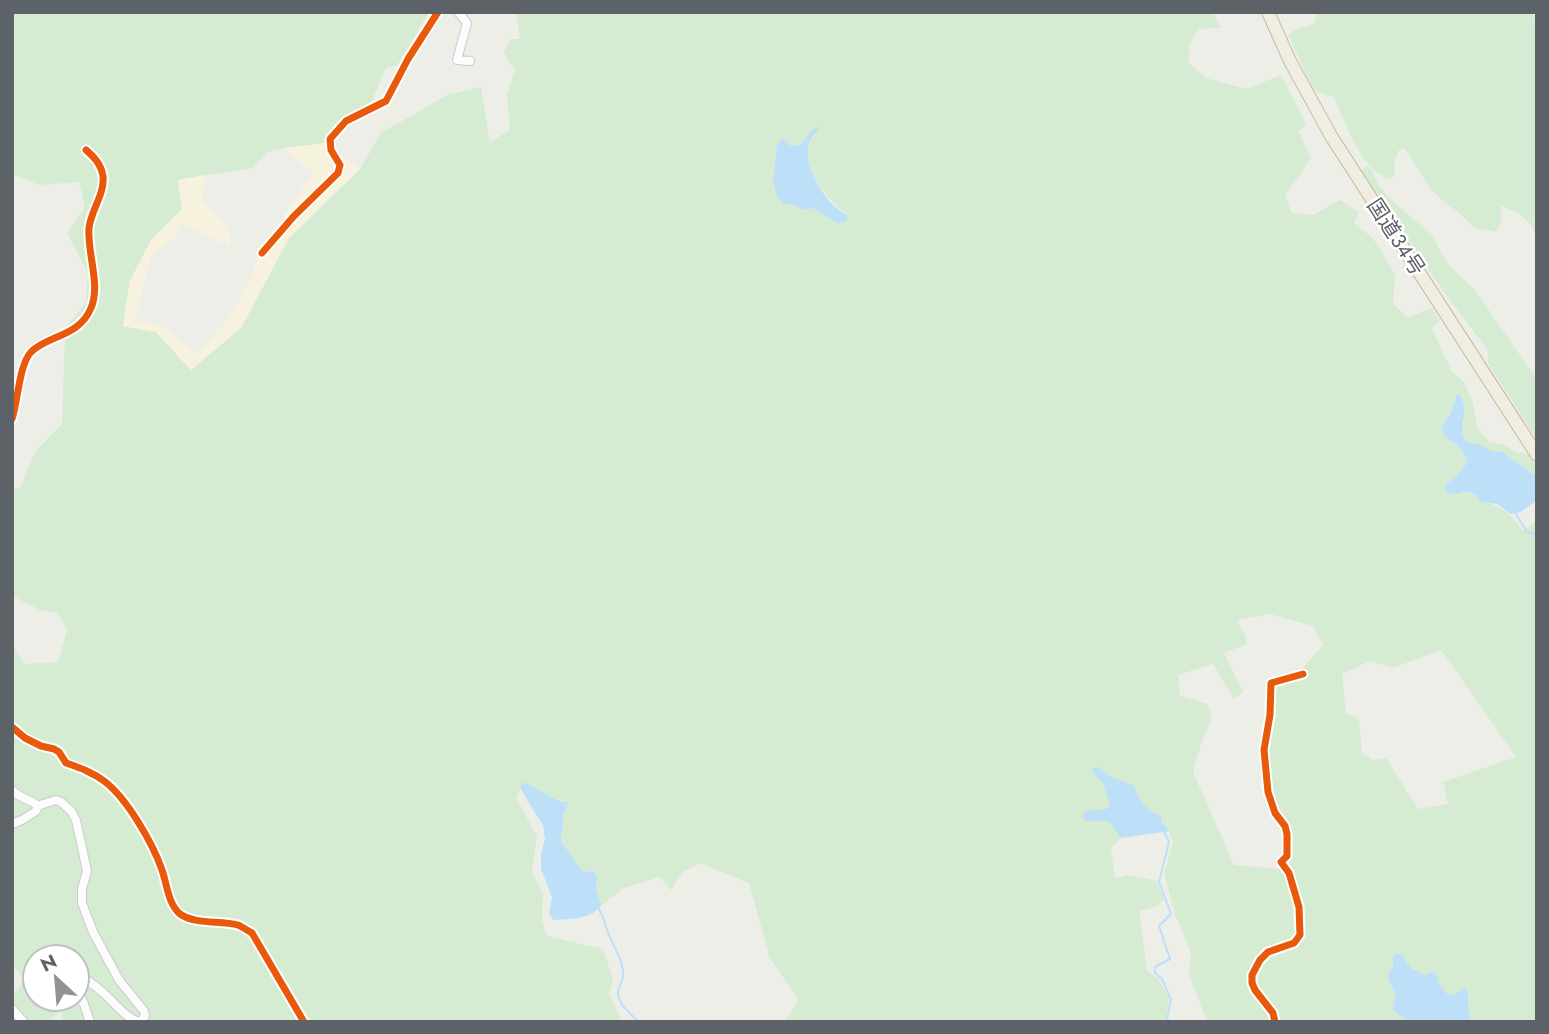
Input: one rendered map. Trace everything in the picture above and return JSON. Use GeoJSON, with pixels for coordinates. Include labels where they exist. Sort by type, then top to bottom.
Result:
{"type":"FeatureCollection","features":[{"type":"Feature","properties":{"kind":"highway","name":"国道34号"},"geometry":{"type":"LineString","coordinates":[[1268,12],[1295,72],[1331,136],[1537,455]]}},
{"type":"Feature","properties":{"kind":"street"},"geometry":{"type":"LineString","coordinates":[[262,253],[294,216],[338,173],[340,165],[331,150],[330,139],[346,121],[386,101],[439,12]]}},
{"type":"Feature","properties":{"kind":"street"},"geometry":{"type":"LineString","coordinates":[[458,12],[467,23],[457,60],[470,61]]}},
{"type":"Feature","properties":{"kind":"street"},"geometry":{"type":"LineString","coordinates":[[12,419],[22,371],[32,352],[72,331],[92,306],[94,284],[89,227],[103,183],[103,174],[97,160],[86,150]]}},
{"type":"Feature","properties":{"kind":"street"},"geometry":{"type":"LineString","coordinates":[[1275,1022],[1273,1013],[1252,983],[1252,975],[1268,952],[1294,943],[1300,935],[1300,906],[1289,873],[1281,862],[1287,856],[1287,834],[1285,826],[1275,813],[1268,792],[1264,750],[1270,715],[1271,683],[1303,674]]}},
{"type":"Feature","properties":{"kind":"street"},"geometry":{"type":"LineString","coordinates":[[12,727],[25,738],[60,752],[66,763],[96,775],[114,790],[148,839],[163,873],[172,903],[180,914],[192,919],[238,926],[252,933],[304,1022]]}},
{"type":"Feature","properties":{"kind":"street"},"geometry":{"type":"LineString","coordinates":[[12,790],[21,799],[38,806]]}},
{"type":"Feature","properties":{"kind":"street"},"geometry":{"type":"LineString","coordinates":[[12,824],[29,816],[38,806],[56,800],[71,811],[76,820],[87,871],[82,889],[82,903],[108,963],[145,1016],[140,1022],[129,1017],[91,984]]}},
{"type":"Feature","properties":{"kind":"street"},"geometry":{"type":"LineString","coordinates":[[12,1009],[24,1022]]}},
{"type":"Feature","properties":{"kind":"green space"},"geometry":{"type":"Polygon","coordinates":[[[12,12],[429,12],[398,65],[386,68],[369,108],[340,121],[325,143],[267,152],[253,168],[178,180],[182,209],[151,240],[130,281],[123,326],[156,332],[191,370],[241,328],[289,238],[360,169],[381,133],[447,95],[481,87],[490,142],[510,130],[507,94],[515,70],[504,53],[511,39],[520,39],[516,12],[1213,12],[1221,28],[1198,29],[1190,44],[1188,62],[1206,78],[1246,89],[1281,75],[1306,124],[1299,132],[1311,158],[1285,196],[1292,213],[1313,215],[1340,200],[1359,212],[1354,223],[1373,238],[1395,275],[1393,304],[1408,317],[1432,308],[1439,320],[1432,329],[1452,372],[1464,382],[1473,403],[1477,427],[1489,442],[1528,454],[1537,466],[1537,474],[1533,474],[1501,451],[1492,451],[1466,441],[1463,435],[1464,418],[1455,397],[1442,427],[1451,441],[1463,451],[1467,463],[1458,475],[1445,485],[1451,494],[1472,493],[1482,502],[1501,508],[1523,531],[1537,521],[1537,1022],[1470,1022],[1464,987],[1456,994],[1448,995],[1439,983],[1411,968],[1402,955],[1388,979],[1396,995],[1396,1012],[1409,1022],[1207,1022],[1189,974],[1191,953],[1175,914],[1164,873],[1173,843],[1169,831],[1120,838],[1111,849],[1115,878],[1128,875],[1157,881],[1164,900],[1156,907],[1139,911],[1147,971],[1159,979],[1169,1000],[1166,1018],[1168,1022],[784,1022],[799,1000],[770,959],[749,883],[700,863],[683,872],[671,890],[659,877],[624,888],[601,906],[594,872],[582,871],[561,841],[564,812],[561,802],[524,782],[516,798],[537,836],[532,871],[543,894],[542,922],[547,936],[603,949],[613,979],[609,994],[621,1019],[609,1022],[61,1022],[62,1013],[91,1013],[91,943],[21,943],[21,975],[12,965],[12,644],[25,664],[58,662],[67,630],[57,612],[42,611],[12,596],[12,490],[21,486],[35,452],[62,424],[65,328],[86,303],[88,273],[67,233],[85,207],[79,182],[39,185],[12,174],[12,12]],[[812,130],[800,145],[791,146],[784,204],[795,205],[804,210],[813,208],[839,224],[844,212],[823,191],[808,163],[808,144],[815,134],[812,130]],[[1270,614],[1237,620],[1247,644],[1224,653],[1243,692],[1234,699],[1213,664],[1178,675],[1180,696],[1208,704],[1212,718],[1193,772],[1234,865],[1280,869],[1291,859],[1292,828],[1273,802],[1268,752],[1276,679],[1299,672],[1323,645],[1313,626],[1270,614]],[[1441,650],[1393,668],[1370,661],[1342,674],[1346,713],[1359,718],[1362,752],[1372,760],[1386,758],[1418,809],[1448,804],[1443,782],[1516,757],[1441,650]]]}},
{"type":"Feature","properties":{"kind":"green space"},"geometry":{"type":"Polygon","coordinates":[[[1317,12],[1532,12],[1537,24],[1537,235],[1522,216],[1501,206],[1501,223],[1496,232],[1475,228],[1432,191],[1404,148],[1399,150],[1396,156],[1395,176],[1389,179],[1370,166],[1355,144],[1334,98],[1313,88],[1288,35],[1315,23],[1317,12]]]}},
{"type":"Feature","properties":{"kind":"green space"},"geometry":{"type":"Polygon","coordinates":[[[1367,166],[1371,168],[1388,197],[1432,235],[1447,263],[1474,289],[1536,378],[1537,440],[1488,363],[1488,350],[1446,295],[1362,174],[1362,169],[1367,166]]]}},
{"type":"Feature","properties":{"kind":"green space"},"geometry":{"type":"Polygon","coordinates":[[[21,985],[21,1012],[12,1001],[12,994],[21,985]]]}},
{"type":"Feature","properties":{"kind":"green space"},"geometry":{"type":"Polygon","coordinates":[[[22,1013],[58,1013],[49,1022],[30,1022],[22,1013]]]}},
{"type":"Feature","properties":{"kind":"sand"},"geometry":{"type":"Polygon","coordinates":[[[325,143],[360,169],[289,238],[241,328],[191,370],[156,332],[123,326],[130,281],[151,240],[182,209],[178,180],[205,175],[202,199],[226,226],[230,246],[182,224],[174,238],[151,256],[134,320],[161,326],[198,354],[230,316],[251,279],[259,253],[313,173],[285,148],[325,143]]]}},
{"type":"Feature","properties":{"kind":"water"},"geometry":{"type":"Polygon","coordinates":[[[820,126],[808,146],[808,161],[822,191],[848,218],[839,224],[813,208],[804,210],[795,205],[784,204],[777,197],[773,181],[777,146],[782,138],[791,146],[800,145],[812,130],[820,126]]]}},
{"type":"Feature","properties":{"kind":"water"},"geometry":{"type":"Polygon","coordinates":[[[1458,393],[1464,406],[1463,437],[1471,444],[1501,451],[1533,474],[1537,474],[1537,500],[1521,512],[1511,514],[1497,504],[1482,502],[1472,493],[1446,492],[1445,485],[1458,475],[1467,463],[1462,451],[1443,433],[1442,428],[1458,393]]]}},
{"type":"Feature","properties":{"kind":"water"},"geometry":{"type":"Polygon","coordinates":[[[1098,767],[1113,778],[1133,785],[1144,804],[1155,814],[1161,815],[1162,823],[1170,831],[1120,838],[1110,823],[1085,821],[1082,817],[1085,811],[1107,809],[1110,805],[1103,783],[1092,768],[1098,767]]]}},
{"type":"Feature","properties":{"kind":"water"},"geometry":{"type":"Polygon","coordinates":[[[524,782],[561,802],[569,802],[564,812],[561,841],[582,871],[594,872],[597,877],[596,888],[601,906],[591,914],[553,920],[549,913],[552,897],[541,869],[545,839],[543,825],[520,787],[524,782]]]}},
{"type":"Feature","properties":{"kind":"water"},"geometry":{"type":"Polygon","coordinates":[[[1402,955],[1411,968],[1425,975],[1433,972],[1437,975],[1439,983],[1448,995],[1456,994],[1464,987],[1467,989],[1470,1022],[1409,1022],[1395,1012],[1393,1007],[1396,995],[1388,974],[1393,968],[1393,957],[1402,955]]]}},
{"type":"Feature","properties":{"kind":"waterway"},"geometry":{"type":"LineString","coordinates":[[1515,513],[1527,532],[1537,535]]}},
{"type":"Feature","properties":{"kind":"waterway"},"geometry":{"type":"LineString","coordinates":[[1164,831],[1169,842],[1159,882],[1171,914],[1159,926],[1170,959],[1155,967],[1155,973],[1162,979],[1171,1000],[1167,1018],[1170,1022]]}},
{"type":"Feature","properties":{"kind":"waterway"},"geometry":{"type":"LineString","coordinates":[[599,909],[622,965],[623,978],[618,996],[639,1022]]}},
{"type":"Feature","properties":{"kind":"cycle path"},"geometry":{"type":"LineString","coordinates":[[262,253],[294,216],[338,173],[340,165],[331,150],[330,139],[346,121],[386,101],[408,59],[438,12]]}},
{"type":"Feature","properties":{"kind":"cycle path"},"geometry":{"type":"LineString","coordinates":[[12,419],[21,374],[31,352],[79,325],[86,318],[94,299],[89,228],[102,189],[103,176],[97,161],[86,150]]}},
{"type":"Feature","properties":{"kind":"cycle path"},"geometry":{"type":"LineString","coordinates":[[1275,1022],[1273,1013],[1255,990],[1252,975],[1268,952],[1294,943],[1300,935],[1299,907],[1289,873],[1281,862],[1287,856],[1287,834],[1285,826],[1275,813],[1268,792],[1264,750],[1270,715],[1271,683],[1303,674]]}},
{"type":"Feature","properties":{"kind":"cycle path"},"geometry":{"type":"LineString","coordinates":[[12,727],[25,738],[59,752],[66,763],[95,775],[122,798],[152,848],[176,910],[193,920],[238,925],[252,933],[304,1022]]}}]}
